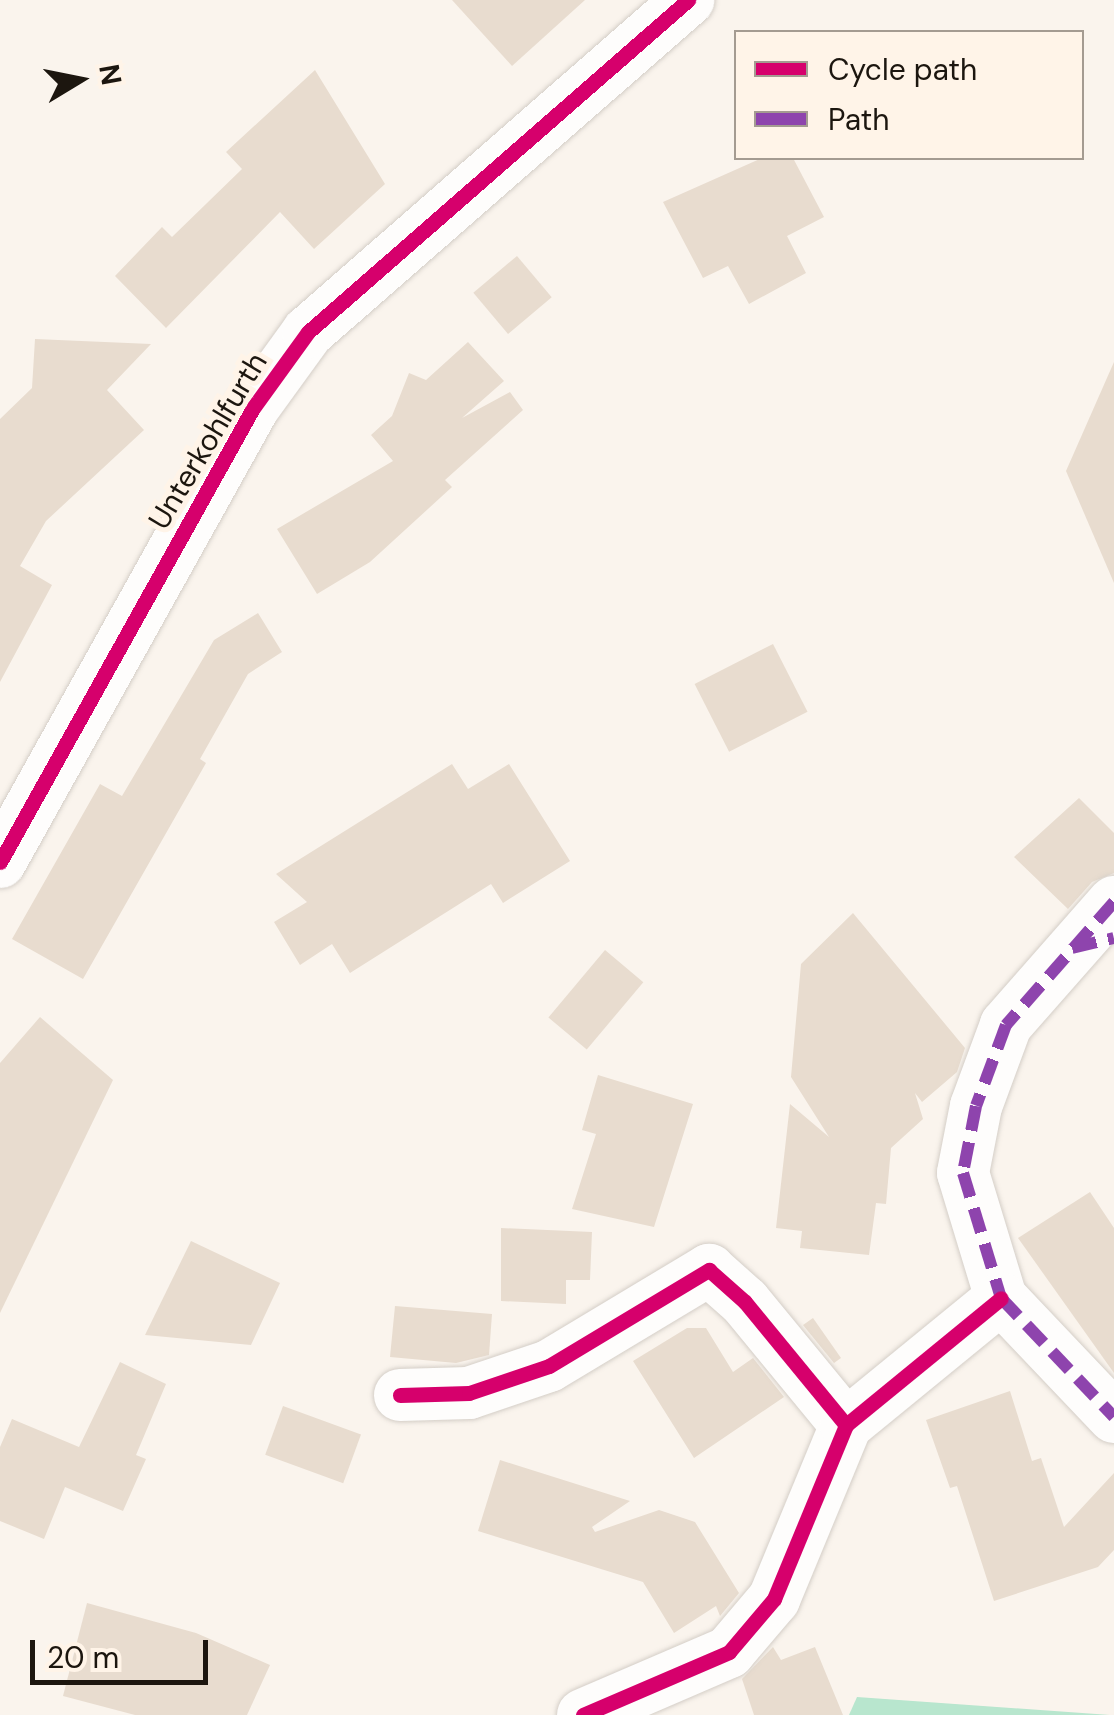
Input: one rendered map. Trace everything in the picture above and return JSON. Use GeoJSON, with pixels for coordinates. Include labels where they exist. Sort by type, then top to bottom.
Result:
{"type":"FeatureCollection","features":[{"type":"Feature","properties":{"kind":"street","name":"Unterkohlfurth"},"geometry":{"type":"LineString","coordinates":[[0,862],[253,408],[308,332],[688,0]]}},
{"type":"Feature","properties":{"kind":"street"},"geometry":{"type":"LineString","coordinates":[[1114,902],[1006,1025],[976,1106],[963,1173],[1000,1298],[1114,1416]]}},
{"type":"Feature","properties":{"kind":"street"},"geometry":{"type":"LineString","coordinates":[[400,1396],[469,1394],[548,1366],[709,1270],[744,1302],[846,1424]]}},
{"type":"Feature","properties":{"kind":"street"},"geometry":{"type":"LineString","coordinates":[[583,1715],[730,1652],[774,1599],[846,1424],[1000,1298]]}},
{"type":"Feature","properties":{"kind":"green space"},"geometry":{"type":"Polygon","coordinates":[[[857,1697],[1110,1715],[849,1715],[857,1697]]]}},
{"type":"Feature","properties":{"kind":"building"},"geometry":{"type":"Polygon","coordinates":[[[452,0],[585,0],[512,66],[452,0]]]}},
{"type":"Feature","properties":{"kind":"building"},"geometry":{"type":"Polygon","coordinates":[[[315,70],[385,184],[314,249],[280,212],[166,328],[115,276],[162,227],[172,237],[242,169],[226,152],[315,70]]]}},
{"type":"Feature","properties":{"kind":"building"},"geometry":{"type":"Polygon","coordinates":[[[758,160],[794,160],[824,217],[787,236],[806,273],[749,304],[728,266],[703,278],[663,202],[758,160]]]}},
{"type":"Feature","properties":{"kind":"building"},"geometry":{"type":"Polygon","coordinates":[[[517,256],[552,297],[508,334],[473,293],[517,256]]]}},
{"type":"Feature","properties":{"kind":"building"},"geometry":{"type":"Polygon","coordinates":[[[35,339],[151,344],[107,390],[144,430],[46,521],[20,566],[52,585],[0,682],[0,419],[32,388],[35,339]]]}},
{"type":"Feature","properties":{"kind":"building"},"geometry":{"type":"Polygon","coordinates":[[[468,342],[504,381],[462,418],[510,392],[523,410],[445,480],[452,487],[370,562],[317,594],[277,529],[393,461],[371,435],[392,416],[409,373],[426,380],[468,342]]]}},
{"type":"Feature","properties":{"kind":"building"},"geometry":{"type":"Polygon","coordinates":[[[1114,362],[1114,583],[1066,471],[1114,362]]]}},
{"type":"Feature","properties":{"kind":"building"},"geometry":{"type":"Polygon","coordinates":[[[258,613],[282,652],[248,674],[200,759],[206,763],[83,979],[12,939],[100,784],[122,796],[214,640],[258,613]]]}},
{"type":"Feature","properties":{"kind":"building"},"geometry":{"type":"Polygon","coordinates":[[[773,644],[808,712],[729,752],[695,684],[773,644]]]}},
{"type":"Feature","properties":{"kind":"building"},"geometry":{"type":"Polygon","coordinates":[[[452,764],[468,789],[509,764],[570,861],[503,903],[491,884],[350,973],[332,944],[300,965],[274,922],[307,902],[276,874],[452,764]]]}},
{"type":"Feature","properties":{"kind":"building"},"geometry":{"type":"Polygon","coordinates":[[[1079,798],[1114,833],[1114,873],[1092,882],[1068,909],[1014,857],[1079,798]]]}},
{"type":"Feature","properties":{"kind":"building"},"geometry":{"type":"Polygon","coordinates":[[[853,913],[965,1048],[957,1072],[922,1102],[915,1093],[923,1119],[891,1148],[886,1204],[876,1203],[869,1255],[800,1248],[802,1231],[776,1228],[790,1104],[829,1137],[791,1077],[801,964],[853,913]]]}},
{"type":"Feature","properties":{"kind":"building"},"geometry":{"type":"Polygon","coordinates":[[[605,950],[643,982],[587,1050],[548,1017],[605,950]]]}},
{"type":"Feature","properties":{"kind":"building"},"geometry":{"type":"Polygon","coordinates":[[[40,1017],[113,1080],[0,1313],[0,1063],[40,1017]]]}},
{"type":"Feature","properties":{"kind":"building"},"geometry":{"type":"Polygon","coordinates":[[[598,1075],[693,1104],[654,1227],[572,1209],[596,1134],[582,1130],[598,1075]]]}},
{"type":"Feature","properties":{"kind":"building"},"geometry":{"type":"Polygon","coordinates":[[[1090,1192],[1114,1228],[1114,1373],[1018,1238],[1090,1192]]]}},
{"type":"Feature","properties":{"kind":"building"},"geometry":{"type":"Polygon","coordinates":[[[501,1228],[592,1232],[590,1280],[566,1280],[566,1304],[501,1301],[501,1228]]]}},
{"type":"Feature","properties":{"kind":"building"},"geometry":{"type":"Polygon","coordinates":[[[191,1241],[280,1283],[251,1345],[145,1335],[191,1241]]]}},
{"type":"Feature","properties":{"kind":"building"},"geometry":{"type":"Polygon","coordinates":[[[395,1306],[492,1314],[489,1355],[456,1363],[390,1357],[395,1306]]]}},
{"type":"Feature","properties":{"kind":"building"},"geometry":{"type":"Polygon","coordinates":[[[813,1318],[841,1358],[834,1363],[803,1325],[813,1318]]]}},
{"type":"Feature","properties":{"kind":"building"},"geometry":{"type":"Polygon","coordinates":[[[687,1328],[706,1328],[733,1372],[753,1358],[784,1397],[694,1458],[633,1361],[687,1328]]]}},
{"type":"Feature","properties":{"kind":"building"},"geometry":{"type":"Polygon","coordinates":[[[120,1362],[166,1384],[136,1455],[146,1459],[123,1511],[65,1487],[44,1539],[0,1521],[0,1447],[12,1419],[79,1447],[120,1362]]]}},
{"type":"Feature","properties":{"kind":"building"},"geometry":{"type":"Polygon","coordinates":[[[1010,1391],[1032,1461],[1041,1458],[1064,1527],[1114,1473],[1114,1550],[1098,1567],[994,1601],[957,1486],[950,1488],[926,1420],[1010,1391]]]}},
{"type":"Feature","properties":{"kind":"building"},"geometry":{"type":"Polygon","coordinates":[[[283,1406],[361,1434],[343,1483],[265,1455],[283,1406]]]}},
{"type":"Feature","properties":{"kind":"building"},"geometry":{"type":"Polygon","coordinates":[[[500,1460],[630,1501],[592,1527],[595,1532],[659,1510],[695,1522],[739,1593],[720,1616],[716,1606],[674,1633],[643,1582],[478,1531],[500,1460]]]}},
{"type":"Feature","properties":{"kind":"building"},"geometry":{"type":"Polygon","coordinates":[[[87,1603],[196,1633],[270,1665],[247,1715],[135,1715],[63,1696],[87,1603]]]}},
{"type":"Feature","properties":{"kind":"building"},"geometry":{"type":"Polygon","coordinates":[[[773,1647],[781,1660],[815,1647],[843,1715],[754,1715],[742,1679],[773,1647]]]}},
{"type":"Feature","properties":{"kind":"marked path"},"geometry":{"type":"LineString","coordinates":[[1114,902],[1006,1025],[976,1106],[963,1173],[1001,1298],[1114,1417]]}},
{"type":"Feature","properties":{"kind":"marked path"},"geometry":{"type":"LineString","coordinates":[[1072,948],[1114,938]]}},
{"type":"Feature","properties":{"kind":"cycle path"},"geometry":{"type":"LineString","coordinates":[[0,862],[253,408],[308,332],[688,0]]}},
{"type":"Feature","properties":{"kind":"cycle path"},"geometry":{"type":"LineString","coordinates":[[400,1395],[469,1393],[549,1366],[709,1270],[745,1302],[846,1425]]}},
{"type":"Feature","properties":{"kind":"cycle path"},"geometry":{"type":"LineString","coordinates":[[583,1715],[729,1652],[774,1599],[846,1425],[1001,1298]]}}]}
